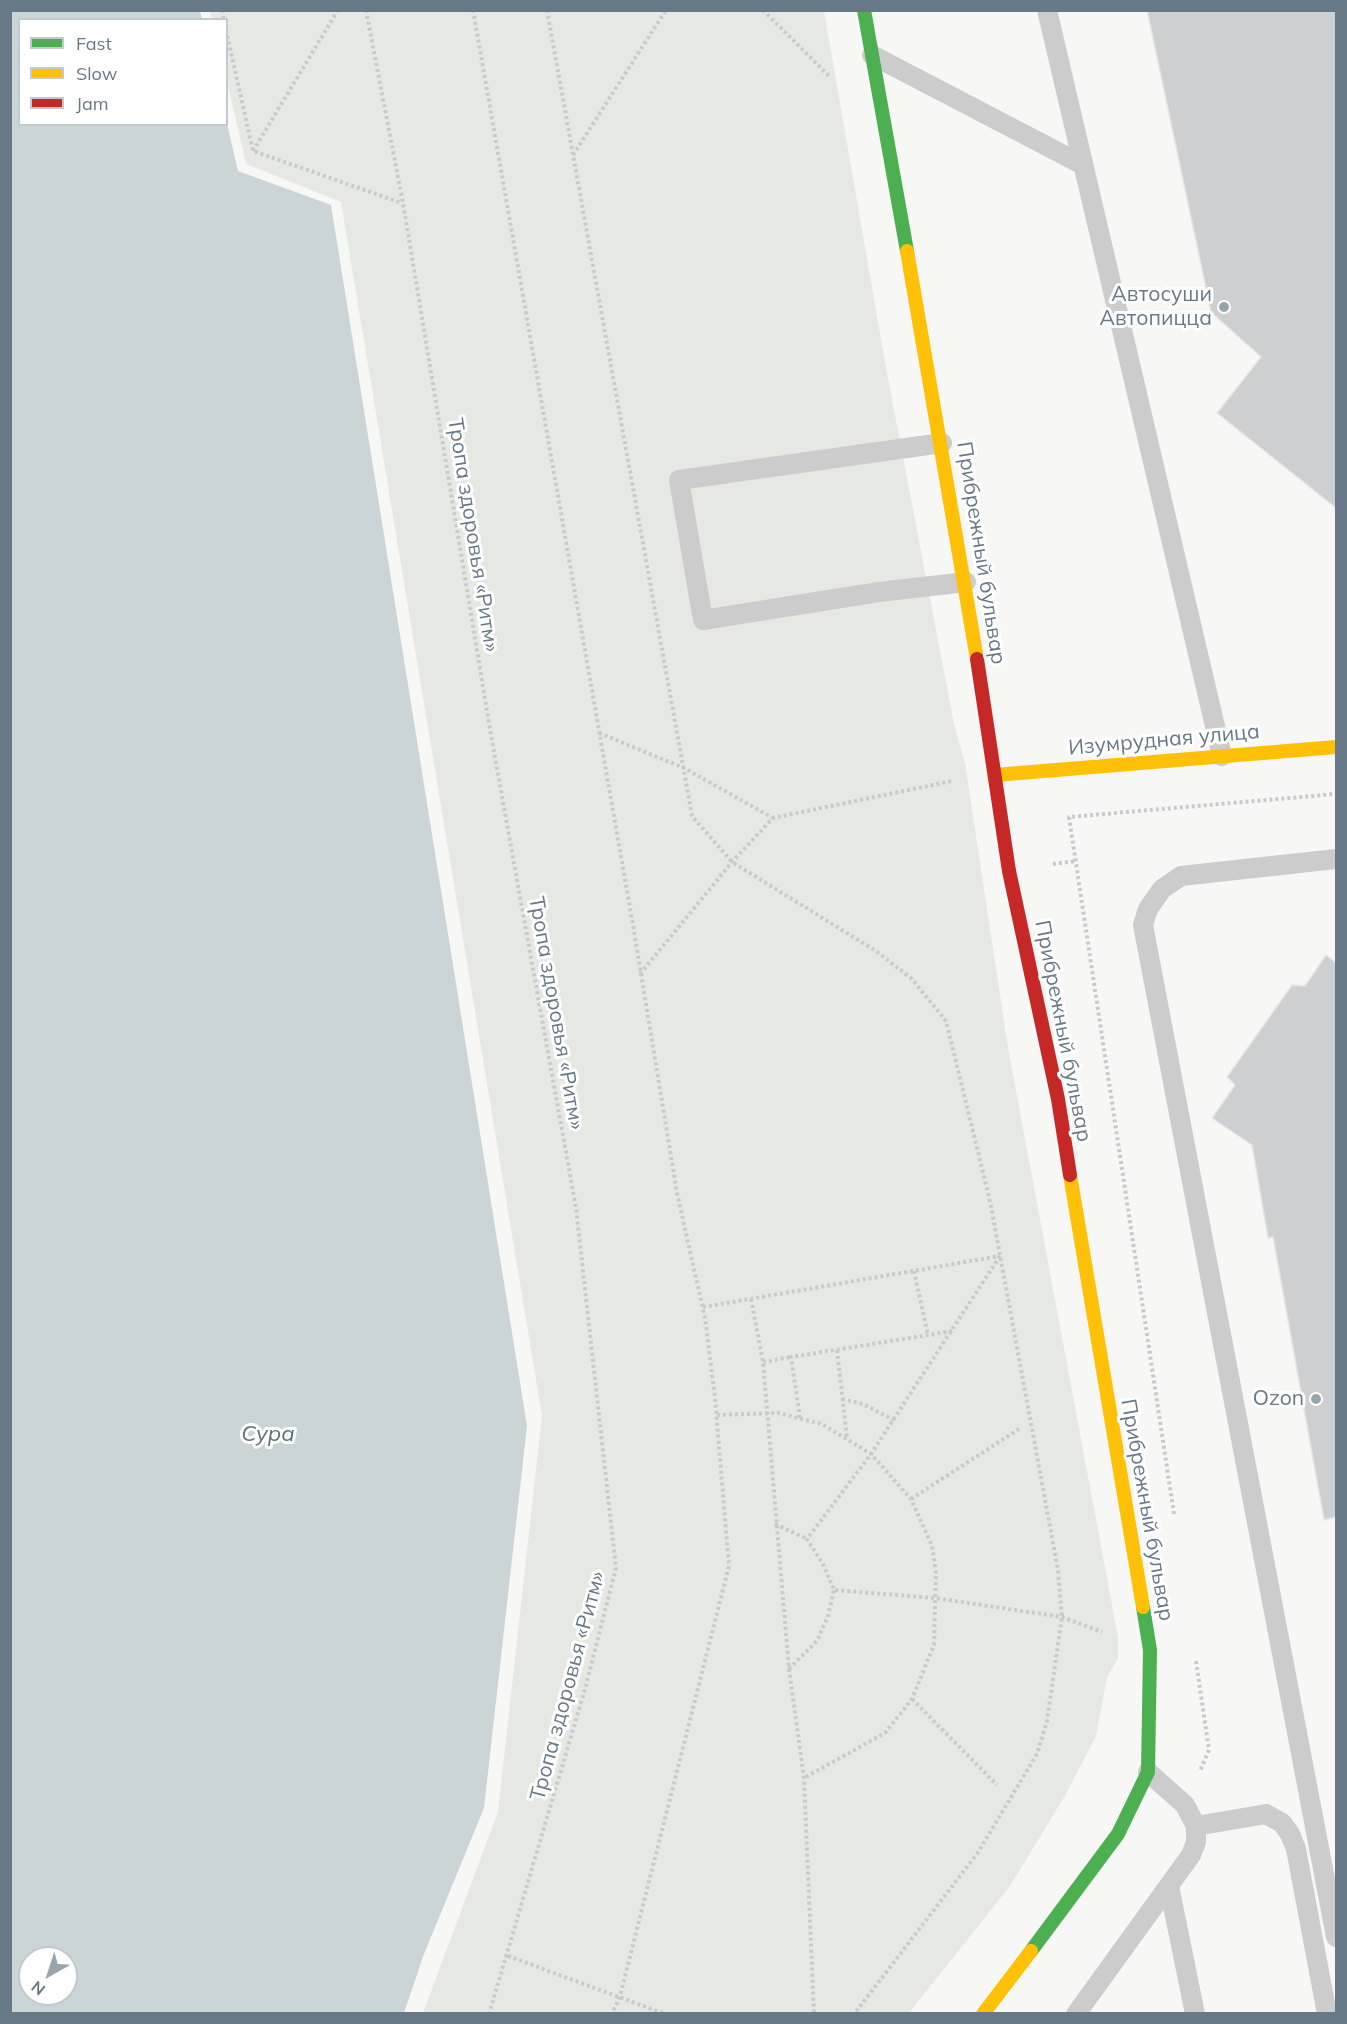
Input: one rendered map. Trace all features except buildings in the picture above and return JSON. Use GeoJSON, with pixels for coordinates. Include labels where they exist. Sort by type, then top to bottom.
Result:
{"type":"FeatureCollection","features":[{"type":"Feature","properties":{"kind":"main road","name":"Прибрежный бульвар"},"geometry":{"type":"LineString","coordinates":[[864,10],[966,582],[1009,871],[1058,1099],[1082,1258],[1150,1650],[1148,1772],[1118,1834],[983,2013]]}},
{"type":"Feature","properties":{"kind":"main road","name":"Изумрудная улица"},"geometry":{"type":"LineString","coordinates":[[995,776],[1336,747]]}},
{"type":"Feature","properties":{"kind":"lane"},"geometry":{"type":"LineString","coordinates":[[1047,10],[1222,756]]}},
{"type":"Feature","properties":{"kind":"lane"},"geometry":{"type":"LineString","coordinates":[[872,55],[1083,165]]}},
{"type":"Feature","properties":{"kind":"lane"},"geometry":{"type":"LineString","coordinates":[[942,443],[680,480],[703,620],[879,592],[966,582]]}},
{"type":"Feature","properties":{"kind":"lane"},"geometry":{"type":"LineString","coordinates":[[1336,859],[1181,876],[1162,889],[1148,909],[1143,925],[1336,1937]]}},
{"type":"Feature","properties":{"kind":"lane"},"geometry":{"type":"LineString","coordinates":[[1076,2013],[1191,1855],[1196,1842],[1196,1826],[1185,1805],[1148,1772]]}},
{"type":"Feature","properties":{"kind":"lane"},"geometry":{"type":"LineString","coordinates":[[1196,1826],[1266,1814],[1282,1823],[1290,1834],[1296,1849],[1327,2013]]}},
{"type":"Feature","properties":{"kind":"lane"},"geometry":{"type":"LineString","coordinates":[[1169,1886],[1195,2013]]}},
{"type":"Feature","properties":{"kind":"path"},"geometry":{"type":"LineString","coordinates":[[253,151],[338,10]]}},
{"type":"Feature","properties":{"kind":"path","name":"Тропа здоровья «Ритм»"},"geometry":{"type":"LineString","coordinates":[[366,10],[402,203],[491,735],[576,1208],[616,1568],[585,1689],[508,1956],[489,2013]]}},
{"type":"Feature","properties":{"kind":"path"},"geometry":{"type":"LineString","coordinates":[[473,10],[677,1193],[703,1306],[717,1415],[729,1566],[620,1996],[612,2013]]}},
{"type":"Feature","properties":{"kind":"path"},"geometry":{"type":"LineString","coordinates":[[547,10],[692,816],[732,862],[876,951],[912,979],[946,1021],[990,1201],[1058,1570],[1062,1617],[1047,1722],[1037,1754],[977,1854],[854,2013]]}},
{"type":"Feature","properties":{"kind":"path"},"geometry":{"type":"LineString","coordinates":[[573,155],[666,10]]}},
{"type":"Feature","properties":{"kind":"path"},"geometry":{"type":"LineString","coordinates":[[763,10],[838,86]]}},
{"type":"Feature","properties":{"kind":"path"},"geometry":{"type":"LineString","coordinates":[[228,39],[253,151]]}},
{"type":"Feature","properties":{"kind":"path"},"geometry":{"type":"LineString","coordinates":[[253,151],[402,203]]}},
{"type":"Feature","properties":{"kind":"path"},"geometry":{"type":"LineString","coordinates":[[599,733],[684,768],[773,818]]}},
{"type":"Feature","properties":{"kind":"path"},"geometry":{"type":"LineString","coordinates":[[640,975],[732,862],[773,818],[954,781]]}},
{"type":"Feature","properties":{"kind":"path"},"geometry":{"type":"LineString","coordinates":[[1175,1522],[1069,817],[1336,794]]}},
{"type":"Feature","properties":{"kind":"path"},"geometry":{"type":"LineString","coordinates":[[703,1306],[1001,1256]]}},
{"type":"Feature","properties":{"kind":"path"},"geometry":{"type":"LineString","coordinates":[[807,1539],[871,1454],[954,1331],[1001,1256]]}},
{"type":"Feature","properties":{"kind":"path"},"geometry":{"type":"LineString","coordinates":[[914,1271],[928,1335]]}},
{"type":"Feature","properties":{"kind":"path"},"geometry":{"type":"LineString","coordinates":[[751,1299],[763,1362],[774,1524],[789,1669],[804,1778],[814,2013]]}},
{"type":"Feature","properties":{"kind":"path"},"geometry":{"type":"LineString","coordinates":[[763,1362],[954,1331]]}},
{"type":"Feature","properties":{"kind":"path"},"geometry":{"type":"LineString","coordinates":[[837,1350],[847,1439]]}},
{"type":"Feature","properties":{"kind":"path"},"geometry":{"type":"LineString","coordinates":[[790,1357],[800,1419]]}},
{"type":"Feature","properties":{"kind":"path"},"geometry":{"type":"LineString","coordinates":[[842,1399],[863,1404],[894,1420]]}},
{"type":"Feature","properties":{"kind":"path"},"geometry":{"type":"LineString","coordinates":[[717,1415],[778,1413],[822,1424],[847,1439],[871,1454],[911,1499],[932,1545],[936,1573],[934,1645],[912,1699],[885,1733],[804,1778]]}},
{"type":"Feature","properties":{"kind":"path"},"geometry":{"type":"LineString","coordinates":[[911,1499],[1022,1427]]}},
{"type":"Feature","properties":{"kind":"path"},"geometry":{"type":"LineString","coordinates":[[774,1524],[807,1539],[823,1564],[834,1590],[828,1616],[817,1641],[789,1669]]}},
{"type":"Feature","properties":{"kind":"path"},"geometry":{"type":"LineString","coordinates":[[834,1590],[935,1598],[1062,1617],[1109,1634]]}},
{"type":"Feature","properties":{"kind":"path"},"geometry":{"type":"LineString","coordinates":[[1185,1805],[1209,1750],[1194,1652]]}},
{"type":"Feature","properties":{"kind":"path"},"geometry":{"type":"LineString","coordinates":[[912,1699],[997,1785]]}},
{"type":"Feature","properties":{"kind":"path"},"geometry":{"type":"LineString","coordinates":[[508,1956],[665,2013]]}},
{"type":"Feature","properties":{"kind":"shaded area"},"geometry":{"type":"Polygon","coordinates":[[[210,11],[824,11],[886,368],[954,724],[965,763],[1008,1048],[1118,1637],[1118,1658],[1107,1677],[1096,1736],[1066,1794],[1010,1886],[909,2013],[423,2013],[498,1812],[542,1416],[341,202],[246,164],[228,85],[228,18],[212,18],[210,11]]]}},
{"type":"Feature","properties":{"kind":"water","name":"Сура"},"geometry":{"type":"Polygon","coordinates":[[[11,10],[200,11],[202,18],[18,18],[18,126],[227,126],[238,171],[331,205],[527,1426],[484,1808],[424,1954],[404,2013],[11,2013],[11,10]]]}},
{"type":"Feature","properties":{"kind":"traffic: fast"},"geometry":{"type":"LineString","coordinates":[[864,10],[907,251]]}},
{"type":"Feature","properties":{"kind":"traffic: fast"},"geometry":{"type":"LineString","coordinates":[[1031,1951],[1118,1834],[1148,1772],[1150,1650],[1143,1607]]}},
{"type":"Feature","properties":{"kind":"traffic: slow"},"geometry":{"type":"LineString","coordinates":[[907,251],[977,659]]}},
{"type":"Feature","properties":{"kind":"traffic: slow"},"geometry":{"type":"LineString","coordinates":[[995,775],[1336,747]]}},
{"type":"Feature","properties":{"kind":"traffic: slow"},"geometry":{"type":"LineString","coordinates":[[1070,1175],[1143,1607]]}},
{"type":"Feature","properties":{"kind":"traffic: slow"},"geometry":{"type":"LineString","coordinates":[[983,2014],[1031,1951]]}},
{"type":"Feature","properties":{"kind":"traffic: jam"},"geometry":{"type":"LineString","coordinates":[[977,659],[1009,871],[1058,1099],[1070,1175]]}},
{"type":"Feature","properties":{"kind":"place","name":"Автосуши Автопицца"},"geometry":{"type":"Point","coordinates":[1224,307]}},
{"type":"Feature","properties":{"kind":"place","name":"Ozon"},"geometry":{"type":"Point","coordinates":[1316,1399]}}]}
